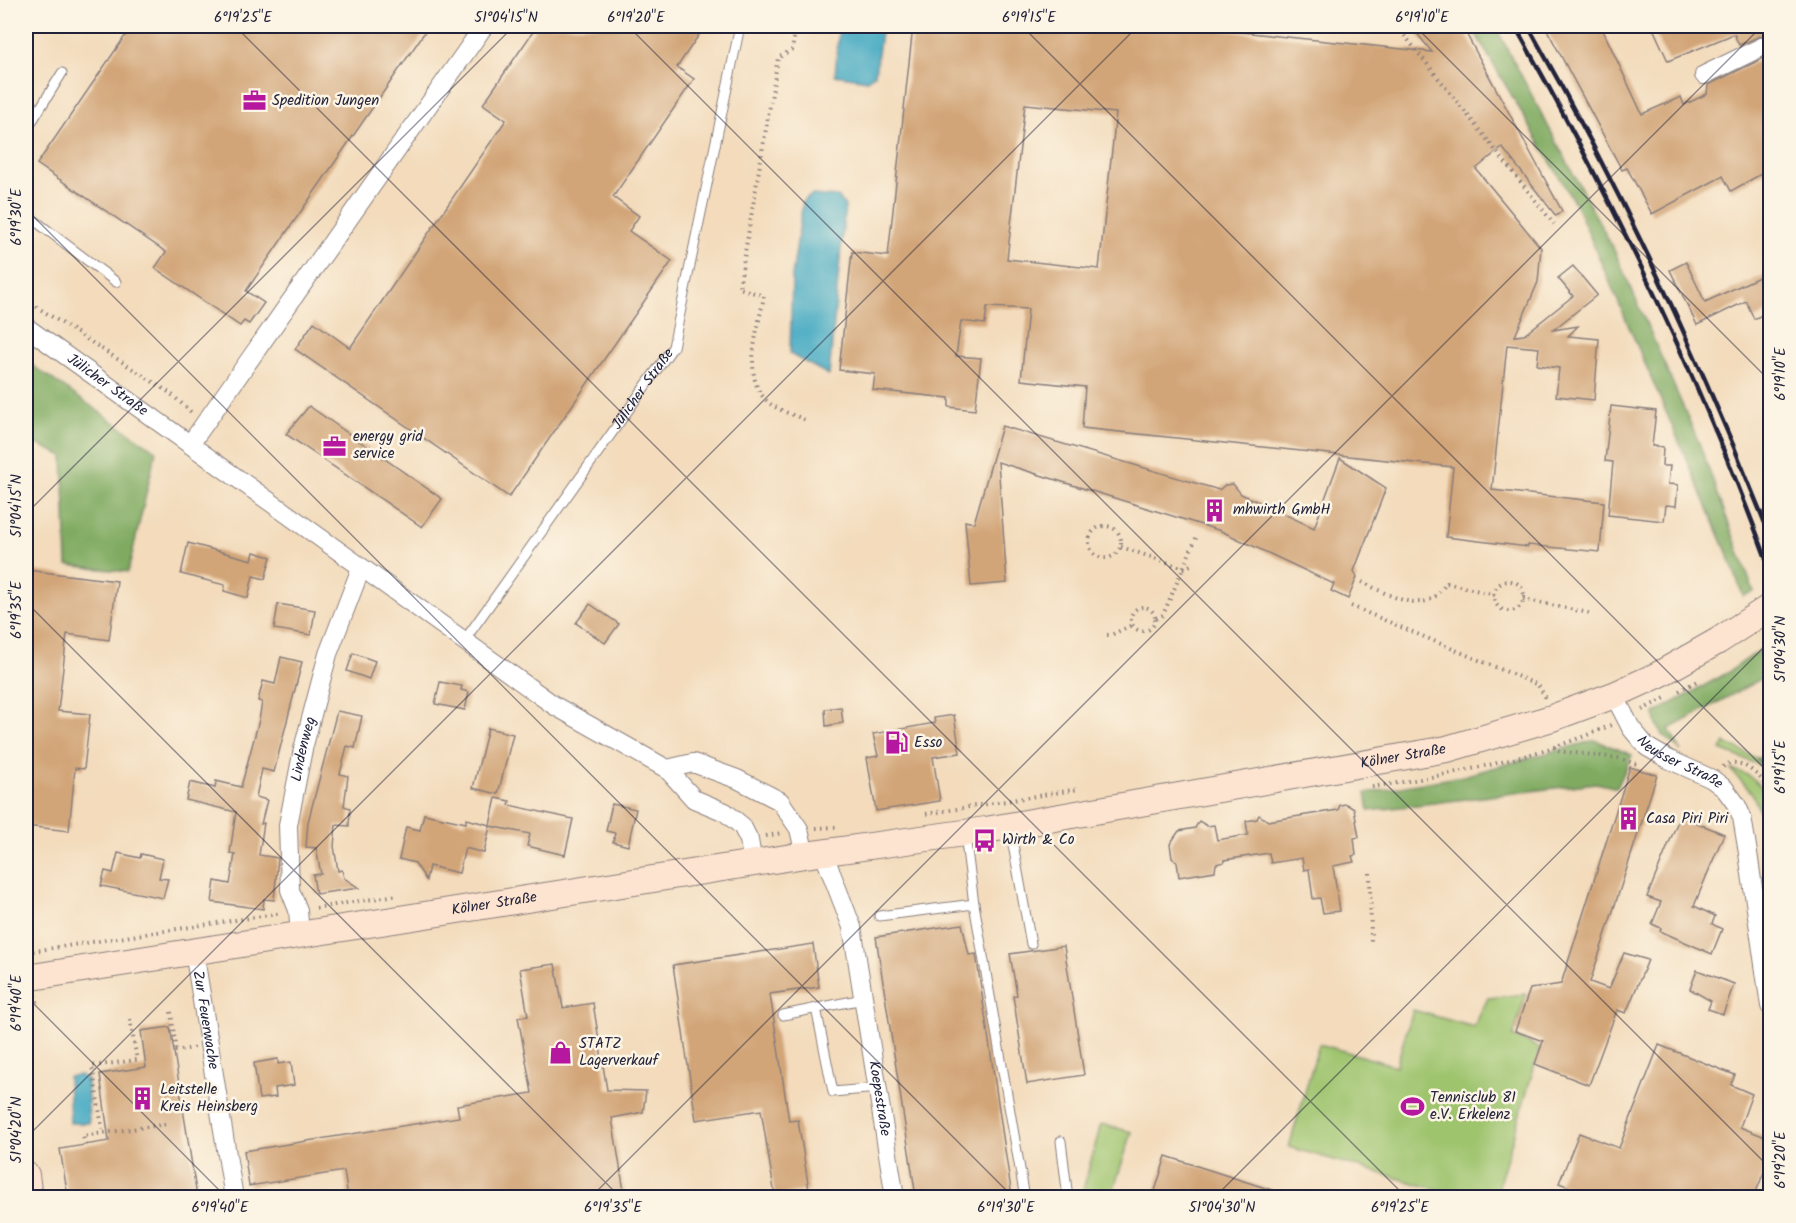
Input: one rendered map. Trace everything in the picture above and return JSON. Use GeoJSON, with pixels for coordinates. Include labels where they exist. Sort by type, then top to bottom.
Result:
{"type":"FeatureCollection","features":[{"type":"Feature","properties":{"kind":"main road","name":"Kölner Straße"},"geometry":{"type":"LineString","coordinates":[[26,978],[194,951],[299,923],[751,852],[814,854],[964,833],[1447,749],[1545,711],[1614,695],[1709,646],[1770,607]]}},
{"type":"Feature","properties":{"kind":"main road"},"geometry":{"type":"LineString","coordinates":[[26,1175],[29,1197]]}},
{"type":"Feature","properties":{"kind":"street"},"geometry":{"type":"LineString","coordinates":[[191,443],[479,27]]}},
{"type":"Feature","properties":{"kind":"street"},"geometry":{"type":"LineString","coordinates":[[1704,75],[1770,44]]}},
{"type":"Feature","properties":{"kind":"street","name":"Jülicher Straße"},"geometry":{"type":"LineString","coordinates":[[26,327],[555,706],[667,769],[694,799],[725,812],[742,826],[751,852]]}},
{"type":"Feature","properties":{"kind":"street","name":"Lindenweg"},"geometry":{"type":"LineString","coordinates":[[299,923],[290,890],[288,825],[303,749],[328,654],[361,568]]}},
{"type":"Feature","properties":{"kind":"street","name":"Neusser Straße"},"geometry":{"type":"LineString","coordinates":[[1614,695],[1631,728],[1647,747],[1712,779],[1725,789],[1742,817],[1770,1006]]}},
{"type":"Feature","properties":{"kind":"street"},"geometry":{"type":"LineString","coordinates":[[667,769],[693,764],[737,779],[780,801],[814,854]]}},
{"type":"Feature","properties":{"kind":"street","name":"Koepestraße"},"geometry":{"type":"LineString","coordinates":[[814,854],[852,927],[895,1197]]}},
{"type":"Feature","properties":{"kind":"street","name":"Zur Feuerwache"},"geometry":{"type":"LineString","coordinates":[[194,951],[234,1197]]}},
{"type":"Feature","properties":{"kind":"lane","name":"Jülicher Straße"},"geometry":{"type":"LineString","coordinates":[[464,641],[673,347],[740,26]]}},
{"type":"Feature","properties":{"kind":"lane"},"geometry":{"type":"LineString","coordinates":[[26,131],[62,73]]}},
{"type":"Feature","properties":{"kind":"lane"},"geometry":{"type":"LineString","coordinates":[[26,214],[116,282]]}},
{"type":"Feature","properties":{"kind":"lane"},"geometry":{"type":"LineString","coordinates":[[1010,826],[1030,944]]}},
{"type":"Feature","properties":{"kind":"lane"},"geometry":{"type":"LineString","coordinates":[[964,833],[974,904],[1025,1197]]}},
{"type":"Feature","properties":{"kind":"lane"},"geometry":{"type":"LineString","coordinates":[[879,916],[974,904]]}},
{"type":"Feature","properties":{"kind":"lane"},"geometry":{"type":"LineString","coordinates":[[783,1015],[863,999]]}},
{"type":"Feature","properties":{"kind":"lane"},"geometry":{"type":"LineString","coordinates":[[816,1008],[832,1092],[878,1088]]}},
{"type":"Feature","properties":{"kind":"lane"},"geometry":{"type":"LineString","coordinates":[[1061,1141],[1068,1197]]}},
{"type":"Feature","properties":{"kind":"path"},"geometry":{"type":"LineString","coordinates":[[796,26],[792,50],[778,58],[739,288],[764,296],[752,370],[756,387],[766,401],[808,421]]}},
{"type":"Feature","properties":{"kind":"path"},"geometry":{"type":"LineString","coordinates":[[1397,26],[1554,224]]}},
{"type":"Feature","properties":{"kind":"path"},"geometry":{"type":"LineString","coordinates":[[26,300],[170,393],[204,423]]}},
{"type":"Feature","properties":{"kind":"path"},"geometry":{"type":"LineString","coordinates":[[1109,526],[1120,534],[1121,547],[1112,556],[1099,557],[1092,551],[1089,539],[1096,528],[1109,526]]}},
{"type":"Feature","properties":{"kind":"path"},"geometry":{"type":"LineString","coordinates":[[1156,618],[1163,615],[1196,538]]}},
{"type":"Feature","properties":{"kind":"path"},"geometry":{"type":"LineString","coordinates":[[1121,547],[1184,568],[1193,564]]}},
{"type":"Feature","properties":{"kind":"path"},"geometry":{"type":"LineString","coordinates":[[1362,582],[1395,597],[1417,602],[1433,598],[1447,583],[1494,595]]}},
{"type":"Feature","properties":{"kind":"path"},"geometry":{"type":"LineString","coordinates":[[1514,582],[1523,590],[1523,599],[1519,608],[1507,611],[1497,605],[1494,595],[1502,583],[1514,582]]}},
{"type":"Feature","properties":{"kind":"path"},"geometry":{"type":"LineString","coordinates":[[1523,599],[1593,614]]}},
{"type":"Feature","properties":{"kind":"path"},"geometry":{"type":"LineString","coordinates":[[1351,606],[1538,685],[1547,700],[1545,711],[1562,744]]}},
{"type":"Feature","properties":{"kind":"path"},"geometry":{"type":"LineString","coordinates":[[1139,607],[1152,610],[1156,618],[1154,626],[1147,631],[1139,631],[1132,625],[1133,612],[1139,607]]}},
{"type":"Feature","properties":{"kind":"path"},"geometry":{"type":"LineString","coordinates":[[1107,634],[1111,635],[1132,625]]}},
{"type":"Feature","properties":{"kind":"path"},"geometry":{"type":"LineString","coordinates":[[1554,747],[1557,751],[1618,758],[1645,767]]}},
{"type":"Feature","properties":{"kind":"path"},"geometry":{"type":"LineString","coordinates":[[1712,779],[1726,764],[1738,763],[1758,775],[1770,790]]}},
{"type":"Feature","properties":{"kind":"path"},"geometry":{"type":"LineString","coordinates":[[921,815],[1089,788]]}},
{"type":"Feature","properties":{"kind":"path"},"geometry":{"type":"LineString","coordinates":[[751,852],[799,829],[844,826]]}},
{"type":"Feature","properties":{"kind":"path"},"geometry":{"type":"LineString","coordinates":[[1370,873],[1371,945]]}},
{"type":"Feature","properties":{"kind":"path"},"geometry":{"type":"LineString","coordinates":[[27,952],[299,923],[402,894]]}},
{"type":"Feature","properties":{"kind":"path"},"geometry":{"type":"LineString","coordinates":[[171,1012],[176,1051]]}},
{"type":"Feature","properties":{"kind":"path"},"geometry":{"type":"LineString","coordinates":[[103,1133],[92,1066],[137,1060],[130,1019]]}},
{"type":"Feature","properties":{"kind":"path"},"geometry":{"type":"LineString","coordinates":[[85,1145],[82,1136],[167,1124]]}},
{"type":"Feature","properties":{"kind":"green space"},"geometry":{"type":"Polygon","coordinates":[[[1471,26],[1495,26],[1616,254],[1699,443],[1754,592],[1743,596],[1729,557],[1577,207],[1471,26]]]}},
{"type":"Feature","properties":{"kind":"green space"},"geometry":{"type":"Polygon","coordinates":[[[26,361],[156,451],[128,572],[67,565],[63,456],[26,439],[26,361]]]}},
{"type":"Feature","properties":{"kind":"green space"},"geometry":{"type":"Polygon","coordinates":[[[1770,643],[1770,674],[1669,729],[1681,751],[1663,735],[1657,725],[1655,713],[1727,673],[1770,643]]]}},
{"type":"Feature","properties":{"kind":"green space"},"geometry":{"type":"Polygon","coordinates":[[[1595,740],[1632,755],[1617,788],[1596,783],[1369,811],[1366,793],[1463,776],[1595,740]]]}},
{"type":"Feature","properties":{"kind":"green space"},"geometry":{"type":"Polygon","coordinates":[[[1725,743],[1756,758],[1762,766],[1721,750],[1725,743]]]}},
{"type":"Feature","properties":{"kind":"green space"},"geometry":{"type":"Polygon","coordinates":[[[1770,757],[1770,778],[1756,758],[1770,757]]]}},
{"type":"Feature","properties":{"kind":"green space"},"geometry":{"type":"Polygon","coordinates":[[[1731,770],[1747,775],[1760,786],[1768,800],[1770,816],[1763,819],[1752,793],[1731,770]]]}},
{"type":"Feature","properties":{"kind":"green space","name":"Tennisclub 81 e.V. Erkelenz"},"geometry":{"type":"Polygon","coordinates":[[[1526,994],[1513,1036],[1540,1048],[1495,1197],[1463,1197],[1289,1147],[1319,1044],[1396,1066],[1413,1010],[1474,1027],[1488,998],[1526,994]]]}},
{"type":"Feature","properties":{"kind":"green space"},"geometry":{"type":"Polygon","coordinates":[[[1101,1124],[1132,1132],[1111,1197],[1081,1197],[1101,1124]]]}},
{"type":"Feature","properties":{"kind":"water"},"geometry":{"type":"Polygon","coordinates":[[[839,26],[882,26],[875,74],[867,80],[835,75],[839,26]]]}},
{"type":"Feature","properties":{"kind":"water"},"geometry":{"type":"Polygon","coordinates":[[[812,195],[838,197],[845,206],[829,375],[790,354],[792,276],[803,201],[812,195]]]}},
{"type":"Feature","properties":{"kind":"water"},"geometry":{"type":"Polygon","coordinates":[[[80,1075],[87,1080],[89,1123],[70,1123],[68,1077],[80,1075]]]}},
{"type":"Feature","properties":{"kind":"building","name":"Spedition Jungen"},"geometry":{"type":"Polygon","coordinates":[[[132,26],[429,26],[246,291],[264,303],[249,324],[244,321],[240,326],[155,268],[166,252],[37,164],[132,26]]]}},
{"type":"Feature","properties":{"kind":"building"},"geometry":{"type":"Polygon","coordinates":[[[537,26],[705,26],[677,67],[694,79],[613,197],[639,216],[629,231],[672,261],[509,497],[295,349],[314,322],[350,348],[506,120],[483,104],[537,26]]]}},
{"type":"Feature","properties":{"kind":"building"},"geometry":{"type":"Polygon","coordinates":[[[913,26],[1182,26],[1432,52],[1411,26],[1462,26],[1562,211],[1556,216],[1502,147],[1476,169],[1541,248],[1538,282],[1515,336],[1524,335],[1573,296],[1558,278],[1573,266],[1597,295],[1553,330],[1578,326],[1568,336],[1599,339],[1594,400],[1556,396],[1559,368],[1537,365],[1539,348],[1507,345],[1492,490],[1604,502],[1600,552],[1528,545],[1528,547],[1446,537],[1453,467],[1082,428],[1085,387],[1021,380],[1028,309],[987,307],[985,324],[961,321],[956,356],[981,358],[975,410],[949,407],[949,398],[873,390],[875,374],[839,370],[852,252],[888,256],[913,26]],[[1025,104],[1007,259],[1099,269],[1116,113],[1025,104]]]}},
{"type":"Feature","properties":{"kind":"building"},"geometry":{"type":"Polygon","coordinates":[[[1545,26],[1601,26],[1642,114],[1681,97],[1684,105],[1707,94],[1708,85],[1770,55],[1770,169],[1731,191],[1723,176],[1652,214],[1627,168],[1622,170],[1545,26]]]}},
{"type":"Feature","properties":{"kind":"building"},"geometry":{"type":"Polygon","coordinates":[[[1652,26],[1770,26],[1770,32],[1739,45],[1734,34],[1668,61],[1652,26]]]}},
{"type":"Feature","properties":{"kind":"building"},"geometry":{"type":"Polygon","coordinates":[[[1686,262],[1705,302],[1770,272],[1770,311],[1754,319],[1746,301],[1697,325],[1670,270],[1686,262]]]}},
{"type":"Feature","properties":{"kind":"building"},"geometry":{"type":"Polygon","coordinates":[[[309,406],[442,499],[422,527],[286,434],[309,406]]]}},
{"type":"Feature","properties":{"kind":"building"},"geometry":{"type":"Polygon","coordinates":[[[1611,406],[1656,411],[1652,446],[1663,447],[1662,466],[1670,466],[1668,484],[1678,485],[1676,506],[1666,505],[1664,521],[1608,515],[1613,462],[1605,461],[1611,406]]]}},
{"type":"Feature","properties":{"kind":"building","name":"mhwirth GmbH"},"geometry":{"type":"Polygon","coordinates":[[[1002,426],[1219,490],[1225,485],[1233,484],[1241,494],[1314,528],[1340,458],[1386,488],[1354,571],[1357,577],[1348,599],[1331,591],[1334,584],[1221,531],[998,462],[1007,583],[971,586],[965,521],[974,523],[1002,426]]]}},
{"type":"Feature","properties":{"kind":"building"},"geometry":{"type":"Polygon","coordinates":[[[188,543],[252,560],[254,552],[271,557],[265,579],[253,576],[248,598],[224,591],[225,585],[181,574],[188,543]]]}},
{"type":"Feature","properties":{"kind":"building"},"geometry":{"type":"Polygon","coordinates":[[[26,570],[117,581],[109,640],[67,634],[58,711],[90,714],[84,769],[75,768],[69,831],[26,826],[26,570]]]}},
{"type":"Feature","properties":{"kind":"building"},"geometry":{"type":"Polygon","coordinates":[[[278,604],[315,610],[311,635],[274,629],[278,604]]]}},
{"type":"Feature","properties":{"kind":"building"},"geometry":{"type":"Polygon","coordinates":[[[590,604],[619,624],[605,643],[576,623],[590,604]]]}},
{"type":"Feature","properties":{"kind":"building"},"geometry":{"type":"Polygon","coordinates":[[[353,653],[375,661],[369,679],[347,671],[353,653]]]}},
{"type":"Feature","properties":{"kind":"building"},"geometry":{"type":"Polygon","coordinates":[[[281,657],[302,662],[274,772],[262,769],[256,797],[267,800],[261,824],[264,823],[259,855],[278,858],[274,900],[264,899],[263,909],[212,902],[215,881],[230,884],[235,854],[230,853],[236,812],[186,800],[190,782],[215,788],[216,781],[241,787],[259,720],[262,702],[258,701],[263,681],[275,684],[281,657]]]}},
{"type":"Feature","properties":{"kind":"building"},"geometry":{"type":"Polygon","coordinates":[[[440,682],[462,686],[461,690],[469,692],[465,710],[435,704],[440,682]]]}},
{"type":"Feature","properties":{"kind":"building"},"geometry":{"type":"Polygon","coordinates":[[[841,707],[843,723],[826,726],[825,709],[841,707]]]}},
{"type":"Feature","properties":{"kind":"building"},"geometry":{"type":"Polygon","coordinates":[[[337,711],[362,716],[355,748],[347,746],[340,774],[348,776],[344,806],[350,808],[349,826],[336,825],[334,846],[338,871],[342,870],[344,878],[359,888],[316,894],[313,875],[321,874],[316,848],[306,847],[308,822],[337,711]]]}},
{"type":"Feature","properties":{"kind":"building"},"geometry":{"type":"Polygon","coordinates":[[[954,715],[960,753],[933,757],[940,801],[876,811],[867,758],[878,756],[873,734],[935,723],[934,718],[954,715]]]}},
{"type":"Feature","properties":{"kind":"building"},"geometry":{"type":"Polygon","coordinates":[[[488,728],[513,734],[498,794],[473,788],[488,728]]]}},
{"type":"Feature","properties":{"kind":"building"},"geometry":{"type":"Polygon","coordinates":[[[1630,767],[1657,775],[1590,982],[1609,989],[1624,953],[1648,960],[1626,1013],[1617,1010],[1589,1085],[1535,1064],[1543,1041],[1515,1031],[1530,989],[1561,984],[1630,767]]]}},
{"type":"Feature","properties":{"kind":"building"},"geometry":{"type":"Polygon","coordinates":[[[496,798],[510,801],[509,805],[573,819],[565,855],[527,846],[530,834],[490,826],[484,853],[465,848],[459,873],[429,866],[426,880],[415,863],[399,859],[406,827],[420,830],[424,814],[466,823],[466,819],[490,825],[496,798]]]}},
{"type":"Feature","properties":{"kind":"building"},"geometry":{"type":"Polygon","coordinates":[[[612,804],[636,809],[628,846],[613,842],[615,833],[606,831],[612,804]]]}},
{"type":"Feature","properties":{"kind":"building"},"geometry":{"type":"Polygon","coordinates":[[[1346,804],[1354,809],[1359,837],[1354,838],[1356,855],[1352,856],[1354,862],[1333,866],[1340,911],[1323,913],[1320,898],[1313,899],[1309,869],[1304,870],[1302,858],[1271,863],[1269,853],[1224,860],[1216,864],[1215,871],[1179,877],[1177,862],[1172,858],[1170,844],[1179,831],[1195,828],[1199,821],[1207,826],[1214,825],[1217,840],[1248,835],[1246,821],[1257,819],[1259,815],[1268,821],[1338,810],[1340,805],[1346,804]]]}},
{"type":"Feature","properties":{"kind":"building"},"geometry":{"type":"Polygon","coordinates":[[[1680,816],[1724,834],[1694,906],[1715,916],[1712,924],[1722,929],[1712,954],[1660,931],[1661,928],[1652,924],[1661,902],[1647,897],[1680,816]]]}},
{"type":"Feature","properties":{"kind":"building"},"geometry":{"type":"Polygon","coordinates":[[[118,853],[140,858],[141,854],[163,859],[159,878],[168,879],[163,898],[101,886],[105,871],[113,873],[118,853]]]}},
{"type":"Feature","properties":{"kind":"building"},"geometry":{"type":"Polygon","coordinates":[[[962,924],[969,955],[976,954],[1012,1197],[916,1197],[876,937],[962,924]]]}},
{"type":"Feature","properties":{"kind":"building"},"geometry":{"type":"Polygon","coordinates":[[[813,944],[819,987],[770,994],[789,1121],[798,1120],[809,1190],[775,1196],[761,1110],[696,1120],[673,965],[813,944]]]}},
{"type":"Feature","properties":{"kind":"building"},"geometry":{"type":"Polygon","coordinates":[[[1064,946],[1084,1075],[1027,1084],[1013,996],[1017,995],[1010,954],[1064,946]]]}},
{"type":"Feature","properties":{"kind":"building"},"geometry":{"type":"Polygon","coordinates":[[[555,964],[563,1008],[593,1003],[607,1090],[646,1091],[643,1112],[612,1118],[625,1197],[348,1197],[344,1171],[249,1186],[244,1151],[459,1117],[457,1105],[532,1093],[518,1017],[528,1016],[520,969],[555,964]]]}},
{"type":"Feature","properties":{"kind":"building"},"geometry":{"type":"Polygon","coordinates":[[[1697,970],[1734,984],[1723,1014],[1708,1009],[1711,1001],[1690,989],[1697,970]]]}},
{"type":"Feature","properties":{"kind":"building"},"geometry":{"type":"Polygon","coordinates":[[[170,1027],[197,1197],[68,1197],[60,1149],[109,1141],[100,1074],[146,1067],[141,1031],[170,1027]]]}},
{"type":"Feature","properties":{"kind":"building"},"geometry":{"type":"Polygon","coordinates":[[[1659,1045],[1735,1075],[1731,1085],[1752,1094],[1740,1127],[1768,1138],[1770,1157],[1754,1197],[1596,1197],[1559,1183],[1579,1133],[1619,1148],[1659,1045]]]}},
{"type":"Feature","properties":{"kind":"building"},"geometry":{"type":"Polygon","coordinates":[[[278,1059],[278,1064],[291,1062],[294,1085],[275,1088],[276,1097],[259,1099],[254,1063],[278,1059]]]}},
{"type":"Feature","properties":{"kind":"building"},"geometry":{"type":"Polygon","coordinates":[[[1166,1156],[1284,1194],[1284,1197],[1153,1197],[1166,1156]]]}},
{"type":"Feature","properties":{"kind":"railway"},"geometry":{"type":"LineString","coordinates":[[1515,26],[1621,225],[1685,360],[1770,569]]}},
{"type":"Feature","properties":{"kind":"railway"},"geometry":{"type":"LineString","coordinates":[[1528,26],[1595,150],[1658,276],[1716,405],[1770,536]]}},
{"type":"Feature","properties":{"kind":"place","name":"Spedition Jungen"},"geometry":{"type":"Point","coordinates":[254,101]}},
{"type":"Feature","properties":{"kind":"place","name":"energy grid service"},"geometry":{"type":"Point","coordinates":[335,446]}},
{"type":"Feature","properties":{"kind":"place","name":"mhwirth GmbH"},"geometry":{"type":"Point","coordinates":[1215,510]}},
{"type":"Feature","properties":{"kind":"place","name":"Esso"},"geometry":{"type":"Point","coordinates":[896,743]}},
{"type":"Feature","properties":{"kind":"place","name":"Casa Piri Piri"},"geometry":{"type":"Point","coordinates":[1628,819]}},
{"type":"Feature","properties":{"kind":"place","name":"Wirth & Co"},"geometry":{"type":"Point","coordinates":[984,840]}},
{"type":"Feature","properties":{"kind":"place","name":"STATZ Lagerverkauf"},"geometry":{"type":"Point","coordinates":[561,1053]}},
{"type":"Feature","properties":{"kind":"place","name":"Leitstelle Kreis Heinsberg"},"geometry":{"type":"Point","coordinates":[142,1099]}},
{"type":"Feature","properties":{"kind":"place","name":"Tennisclub 81 e.V. Erkelenz"},"geometry":{"type":"Point","coordinates":[1412,1107]}}]}
